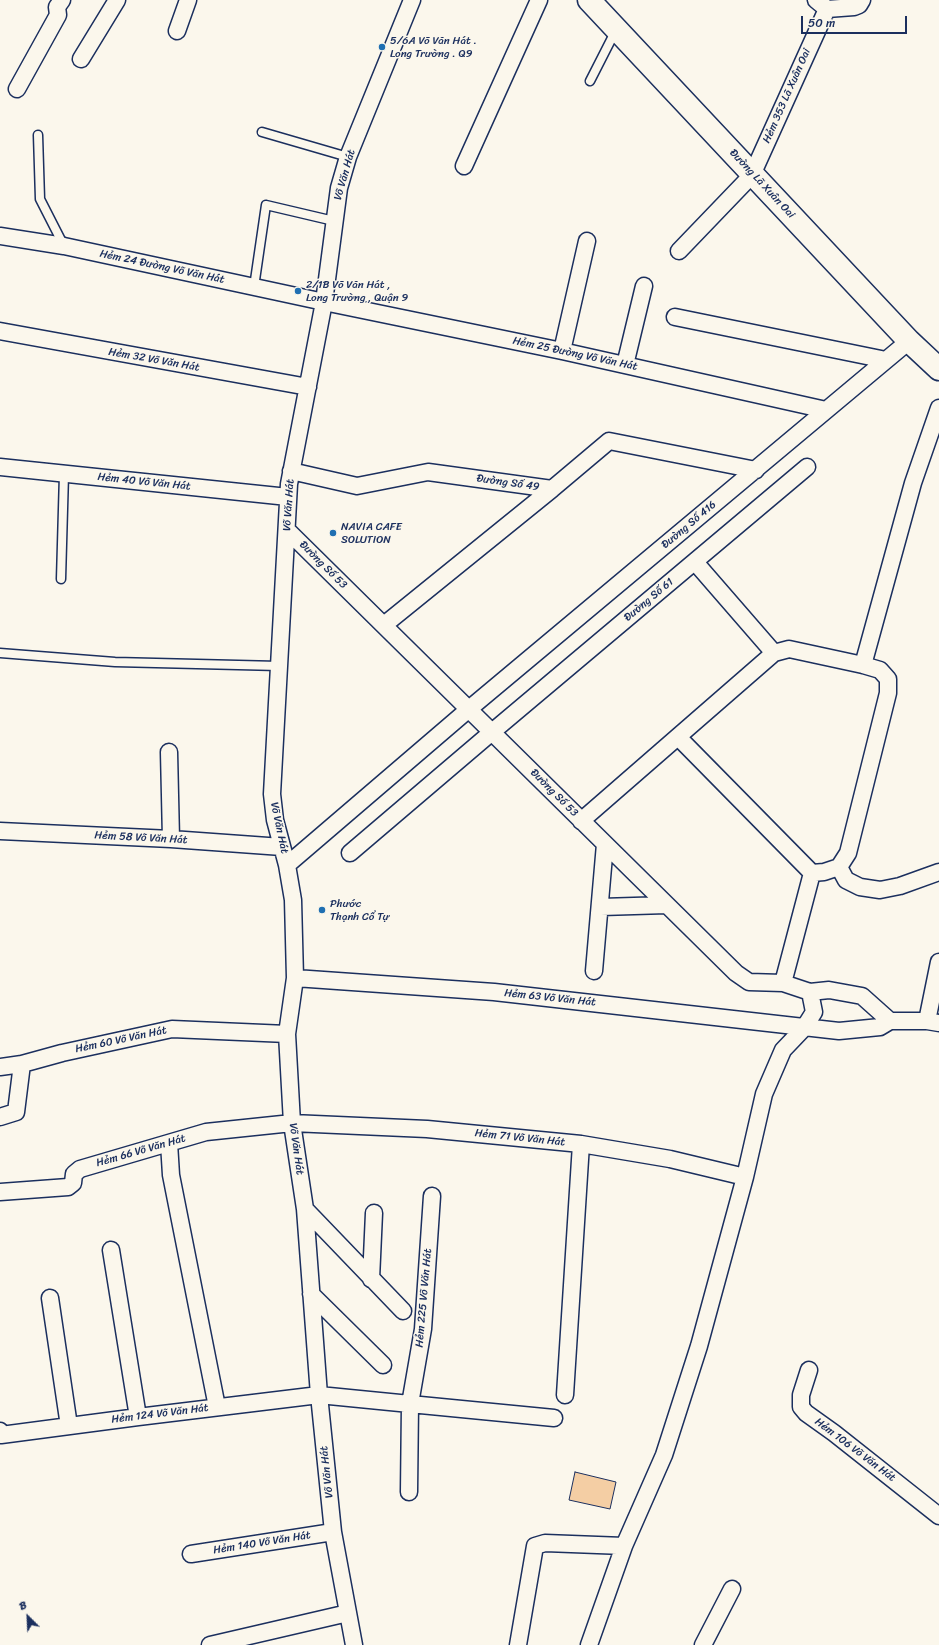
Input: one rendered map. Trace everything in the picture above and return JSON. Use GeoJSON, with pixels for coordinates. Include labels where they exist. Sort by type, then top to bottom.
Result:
{"type":"FeatureCollection","features":[{"type":"Feature","properties":{"kind":"main road","name":"Đường Lã Xuân Oai"},"geometry":{"type":"LineString","coordinates":[[589,0],[617,28],[909,341],[938,363]]}},
{"type":"Feature","properties":{"kind":"street"},"geometry":{"type":"LineString","coordinates":[[17,89],[58,15],[57,7],[62,0]]}},
{"type":"Feature","properties":{"kind":"street"},"geometry":{"type":"LineString","coordinates":[[81,58],[117,0]]}},
{"type":"Feature","properties":{"kind":"street"},"geometry":{"type":"LineString","coordinates":[[178,31],[188,0]]}},
{"type":"Feature","properties":{"kind":"street","name":"Võ Văn Hát"},"geometry":{"type":"LineString","coordinates":[[354,1645],[333,1532],[319,1396],[305,1209],[292,1123],[287,1034],[295,978],[293,900],[287,865],[275,820],[272,794],[288,497],[291,471],[324,302],[339,188],[348,157],[412,0]]}},
{"type":"Feature","properties":{"kind":"street"},"geometry":{"type":"LineString","coordinates":[[464,166],[539,0]]}},
{"type":"Feature","properties":{"kind":"street"},"geometry":{"type":"LineString","coordinates":[[822,4],[854,7],[859,5],[862,0]]}},
{"type":"Feature","properties":{"kind":"street","name":"Hẻm 353 Lã Xuân Oai"},"geometry":{"type":"LineString","coordinates":[[679,251],[752,174],[822,4]]}},
{"type":"Feature","properties":{"kind":"street","name":"Hẻm 24 Đường Võ Văn Hát"},"geometry":{"type":"LineString","coordinates":[[0,236],[64,246],[324,302]]}},
{"type":"Feature","properties":{"kind":"street"},"geometry":{"type":"LineString","coordinates":[[562,351],[587,241]]}},
{"type":"Feature","properties":{"kind":"street"},"geometry":{"type":"LineString","coordinates":[[625,365],[644,286]]}},
{"type":"Feature","properties":{"kind":"street","name":"Hẻm 25 Đường Võ Văn Hát"},"geometry":{"type":"LineString","coordinates":[[324,302],[562,351],[826,410]]}},
{"type":"Feature","properties":{"kind":"street"},"geometry":{"type":"LineString","coordinates":[[675,317],[886,360]]}},
{"type":"Feature","properties":{"kind":"street","name":"Hẻm 32 Võ Văn Hát"},"geometry":{"type":"LineString","coordinates":[[0,331],[308,387]]}},
{"type":"Feature","properties":{"kind":"street","name":"Đường Số 416"},"geometry":{"type":"LineString","coordinates":[[287,865],[469,709],[909,341]]}},
{"type":"Feature","properties":{"kind":"street"},"geometry":{"type":"LineString","coordinates":[[863,665],[912,482],[939,408]]}},
{"type":"Feature","properties":{"kind":"street","name":"Đường Số 49"},"geometry":{"type":"LineString","coordinates":[[291,471],[357,486],[428,472],[552,489],[610,441],[756,470]]}},
{"type":"Feature","properties":{"kind":"street","name":"Hẻm 40 Võ Văn Hát"},"geometry":{"type":"LineString","coordinates":[[0,467],[288,497]]}},
{"type":"Feature","properties":{"kind":"street","name":"Đường Số 61"},"geometry":{"type":"LineString","coordinates":[[350,854],[492,732],[807,467]]}},
{"type":"Feature","properties":{"kind":"street"},"geometry":{"type":"LineString","coordinates":[[384,625],[552,489]]}},
{"type":"Feature","properties":{"kind":"street","name":"Đường Số 53"},"geometry":{"type":"LineString","coordinates":[[287,530],[740,976],[749,982],[782,983],[810,992]]}},
{"type":"Feature","properties":{"kind":"street"},"geometry":{"type":"LineString","coordinates":[[695,562],[774,653]]}},
{"type":"Feature","properties":{"kind":"street"},"geometry":{"type":"LineString","coordinates":[[582,821],[774,653],[789,649],[863,665],[880,670],[888,679],[888,693],[848,854],[839,867],[824,872],[812,873]]}},
{"type":"Feature","properties":{"kind":"street"},"geometry":{"type":"LineString","coordinates":[[678,736],[812,873]]}},
{"type":"Feature","properties":{"kind":"street"},"geometry":{"type":"LineString","coordinates":[[169,752],[171,839]]}},
{"type":"Feature","properties":{"kind":"street","name":"Hẻm 58 Võ Văn Hát"},"geometry":{"type":"LineString","coordinates":[[0,831],[171,839],[282,847]]}},
{"type":"Feature","properties":{"kind":"street"},"geometry":{"type":"LineString","coordinates":[[594,971],[601,907],[605,844]]}},
{"type":"Feature","properties":{"kind":"street"},"geometry":{"type":"LineString","coordinates":[[839,867],[846,880],[860,887],[880,890],[900,886],[939,872]]}},
{"type":"Feature","properties":{"kind":"street"},"geometry":{"type":"LineString","coordinates":[[782,983],[812,873]]}},
{"type":"Feature","properties":{"kind":"street"},"geometry":{"type":"LineString","coordinates":[[601,907],[667,905]]}},
{"type":"Feature","properties":{"kind":"street"},"geometry":{"type":"LineString","coordinates":[[589,1645],[624,1546],[664,1455],[700,1346],[745,1178],[764,1094],[783,1050],[804,1028],[814,1012],[810,992],[829,990],[862,996],[890,1021],[933,1022],[939,962]]}},
{"type":"Feature","properties":{"kind":"street","name":"Hẻm 63 Võ Văn Hát"},"geometry":{"type":"LineString","coordinates":[[295,978],[494,992],[839,1031],[880,1027],[890,1021]]}},
{"type":"Feature","properties":{"kind":"street","name":"Hẻm 60 Võ Văn Hát"},"geometry":{"type":"LineString","coordinates":[[0,1067],[22,1064],[62,1053],[172,1029],[287,1034]]}},
{"type":"Feature","properties":{"kind":"street"},"geometry":{"type":"LineString","coordinates":[[0,1117],[16,1112],[22,1064]]}},
{"type":"Feature","properties":{"kind":"street","name":"Hẻm 71 Võ Văn Hát"},"geometry":{"type":"LineString","coordinates":[[292,1123],[427,1130],[581,1144],[670,1159],[745,1178]]}},
{"type":"Feature","properties":{"kind":"street","name":"Hẻm 66 Võ Văn Hát"},"geometry":{"type":"LineString","coordinates":[[0,1192],[68,1187],[73,1183],[74,1174],[80,1169],[206,1132],[292,1123]]}},
{"type":"Feature","properties":{"kind":"street"},"geometry":{"type":"LineString","coordinates":[[169,1143],[171,1175],[217,1407]]}},
{"type":"Feature","properties":{"kind":"street"},"geometry":{"type":"LineString","coordinates":[[565,1395],[581,1144]]}},
{"type":"Feature","properties":{"kind":"street","name":"Hẻm 225 Võ Văn Hát"},"geometry":{"type":"LineString","coordinates":[[409,1492],[410,1404],[423,1329],[432,1196]]}},
{"type":"Feature","properties":{"kind":"street"},"geometry":{"type":"LineString","coordinates":[[305,1209],[370,1279],[403,1311]]}},
{"type":"Feature","properties":{"kind":"street"},"geometry":{"type":"LineString","coordinates":[[370,1279],[374,1213]]}},
{"type":"Feature","properties":{"kind":"street"},"geometry":{"type":"LineString","coordinates":[[111,1250],[138,1417]]}},
{"type":"Feature","properties":{"kind":"street"},"geometry":{"type":"LineString","coordinates":[[311,1294],[383,1365]]}},
{"type":"Feature","properties":{"kind":"street"},"geometry":{"type":"LineString","coordinates":[[50,1298],[69,1426]]}},
{"type":"Feature","properties":{"kind":"street","name":"Hẻm 106 Võ Văn Hát"},"geometry":{"type":"LineString","coordinates":[[809,1370],[801,1395],[801,1407],[806,1413],[834,1432],[939,1516]]}},
{"type":"Feature","properties":{"kind":"street"},"geometry":{"type":"LineString","coordinates":[[319,1396],[554,1418]]}},
{"type":"Feature","properties":{"kind":"street","name":"Hẻm 124 Võ Văn Hát"},"geometry":{"type":"LineString","coordinates":[[1,1433],[319,1396]]}},
{"type":"Feature","properties":{"kind":"street","name":"Hẻm 140 Võ Văn Hát"},"geometry":{"type":"LineString","coordinates":[[191,1554],[333,1532]]}},
{"type":"Feature","properties":{"kind":"street"},"geometry":{"type":"LineString","coordinates":[[518,1645],[535,1546],[545,1543],[624,1546]]}},
{"type":"Feature","properties":{"kind":"street"},"geometry":{"type":"LineString","coordinates":[[702,1645],[732,1589]]}},
{"type":"Feature","properties":{"kind":"street"},"geometry":{"type":"LineString","coordinates":[[210,1645],[348,1614]]}},
{"type":"Feature","properties":{"kind":"lane"},"geometry":{"type":"LineString","coordinates":[[590,81],[617,28]]}},
{"type":"Feature","properties":{"kind":"lane"},"geometry":{"type":"LineString","coordinates":[[262,132],[348,157]]}},
{"type":"Feature","properties":{"kind":"lane"},"geometry":{"type":"LineString","coordinates":[[38,135],[40,199],[64,246]]}},
{"type":"Feature","properties":{"kind":"lane"},"geometry":{"type":"LineString","coordinates":[[254,287],[266,205],[334,220]]}},
{"type":"Feature","properties":{"kind":"lane"},"geometry":{"type":"LineString","coordinates":[[61,580],[64,474]]}},
{"type":"Feature","properties":{"kind":"lane"},"geometry":{"type":"LineString","coordinates":[[0,653],[115,662],[279,666]]}},
{"type":"Feature","properties":{"kind":"building"},"geometry":{"type":"Polygon","coordinates":[[[575,1472],[616,1482],[610,1509],[569,1500],[575,1472]]]}},
{"type":"Feature","properties":{"kind":"place","name":"5/6A Võ Văn Hát . Long Trường . Q9"},"geometry":{"type":"Point","coordinates":[382,47]}},
{"type":"Feature","properties":{"kind":"place","name":"2/1B Võ Văn Hát , Long Trường , Quận 9"},"geometry":{"type":"Point","coordinates":[298,291]}},
{"type":"Feature","properties":{"kind":"place","name":"NAVIA CAFE SOLUTION"},"geometry":{"type":"Point","coordinates":[333,533]}},
{"type":"Feature","properties":{"kind":"place","name":"Phước Thạnh Cổ Tự"},"geometry":{"type":"Point","coordinates":[322,910]}}]}
